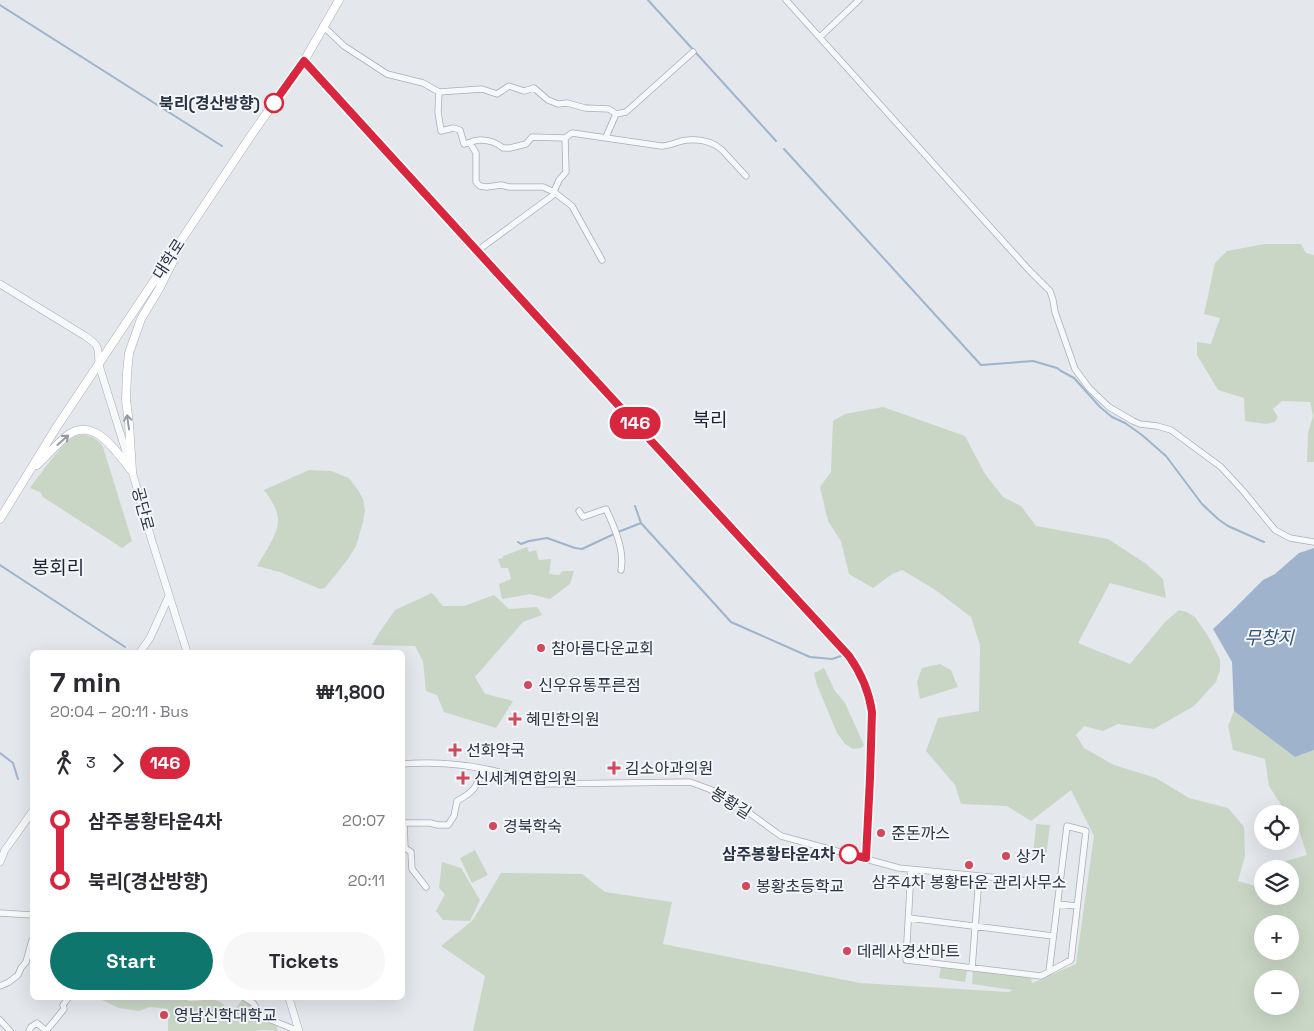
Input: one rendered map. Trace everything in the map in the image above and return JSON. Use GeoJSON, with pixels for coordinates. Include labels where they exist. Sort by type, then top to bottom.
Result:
{"type":"FeatureCollection","features":[{"type":"Feature","properties":{"kind":"main road","name":"대학로"},"geometry":{"type":"LineString","coordinates":[[0,519],[56,428],[252,134],[304,61],[339,0]]}},
{"type":"Feature","properties":{"kind":"main road"},"geometry":{"type":"LineString","coordinates":[[132,471],[126,400],[129,353],[141,319],[159,289],[191,225]]}},
{"type":"Feature","properties":{"kind":"main road"},"geometry":{"type":"LineString","coordinates":[[28,473],[70,434],[79,430],[88,430],[107,441],[132,471]]}},
{"type":"Feature","properties":{"kind":"street"},"geometry":{"type":"LineString","coordinates":[[786,0],[1028,269],[1046,286],[1053,300],[1055,312],[1075,369],[1089,388],[1109,407],[1133,422],[1172,430],[1221,467],[1275,530],[1290,538],[1314,542]]}},
{"type":"Feature","properties":{"kind":"street"},"geometry":{"type":"LineString","coordinates":[[820,37],[859,0]]}},
{"type":"Feature","properties":{"kind":"street"},"geometry":{"type":"LineString","coordinates":[[323,26],[344,46],[387,74],[424,83],[440,92],[482,89],[497,94],[510,86],[524,91],[534,88],[548,100],[558,104],[567,103],[585,108],[609,109],[616,114],[626,112],[693,52]]}},
{"type":"Feature","properties":{"kind":"street"},"geometry":{"type":"LineString","coordinates":[[304,61],[849,656],[864,683],[872,712],[866,858]]}},
{"type":"Feature","properties":{"kind":"street"},"geometry":{"type":"LineString","coordinates":[[440,92],[438,112],[441,131],[453,128],[460,130],[464,144],[478,140],[497,142],[503,148],[510,148],[526,144],[532,137],[565,138],[572,132],[661,146],[669,146],[687,140],[707,141],[718,146],[746,176]]}},
{"type":"Feature","properties":{"kind":"street"},"geometry":{"type":"LineString","coordinates":[[606,137],[616,114]]}},
{"type":"Feature","properties":{"kind":"street"},"geometry":{"type":"LineString","coordinates":[[477,251],[552,196],[559,180],[566,172],[565,138]]}},
{"type":"Feature","properties":{"kind":"street"},"geometry":{"type":"LineString","coordinates":[[470,143],[476,153],[476,182],[480,186],[543,187],[554,192],[572,206],[602,260]]}},
{"type":"Feature","properties":{"kind":"street","name":"공단로"},"geometry":{"type":"LineString","coordinates":[[0,284],[95,342],[98,348],[99,365],[185,650]]}},
{"type":"Feature","properties":{"kind":"street"},"geometry":{"type":"LineString","coordinates":[[581,514],[606,508],[616,532],[622,562],[621,570]]}},
{"type":"Feature","properties":{"kind":"street"},"geometry":{"type":"LineString","coordinates":[[141,650],[150,638],[169,596]]}},
{"type":"Feature","properties":{"kind":"street","name":"봉황길"},"geometry":{"type":"LineString","coordinates":[[405,764],[457,765],[507,774],[545,784],[690,782],[710,789],[733,801],[781,836],[899,868],[1060,884]]}},
{"type":"Feature","properties":{"kind":"street"},"geometry":{"type":"LineString","coordinates":[[405,823],[448,825],[454,816],[457,801],[471,794],[483,769]]}},
{"type":"Feature","properties":{"kind":"street"},"geometry":{"type":"LineString","coordinates":[[0,862],[3,848],[30,818]]}},
{"type":"Feature","properties":{"kind":"street"},"geometry":{"type":"LineString","coordinates":[[911,870],[906,960],[1041,976],[1049,972],[1071,960],[1086,830],[1067,826],[1049,972]]}},
{"type":"Feature","properties":{"kind":"street"},"geometry":{"type":"LineString","coordinates":[[405,848],[411,852],[412,869],[426,887]]}},
{"type":"Feature","properties":{"kind":"street"},"geometry":{"type":"LineString","coordinates":[[972,968],[979,877]]}},
{"type":"Feature","properties":{"kind":"street"},"geometry":{"type":"LineString","coordinates":[[1057,904],[1077,906]]}},
{"type":"Feature","properties":{"kind":"street"},"geometry":{"type":"LineString","coordinates":[[0,913],[30,915]]}},
{"type":"Feature","properties":{"kind":"street"},"geometry":{"type":"LineString","coordinates":[[909,918],[1053,936]]}},
{"type":"Feature","properties":{"kind":"street"},"geometry":{"type":"LineString","coordinates":[[0,986],[18,975],[26,962],[30,947]]}},
{"type":"Feature","properties":{"kind":"street"},"geometry":{"type":"LineString","coordinates":[[29,1031],[37,1023],[46,1031],[64,1009],[63,1005],[67,1000]]}},
{"type":"Feature","properties":{"kind":"street"},"geometry":{"type":"LineString","coordinates":[[248,1000],[253,1003],[262,1016],[299,1031]]}},
{"type":"Feature","properties":{"kind":"street"},"geometry":{"type":"LineString","coordinates":[[290,1000],[299,1031]]}},
{"type":"Feature","properties":{"kind":"street"},"geometry":{"type":"LineString","coordinates":[[0,1020],[10,1031]]}},
{"type":"Feature","properties":{"kind":"green space"},"geometry":{"type":"Polygon","coordinates":[[[1265,244],[1301,244],[1306,253],[1314,255],[1314,462],[1307,462],[1308,433],[1313,416],[1310,402],[1282,401],[1273,409],[1278,417],[1275,422],[1266,424],[1245,421],[1244,398],[1218,390],[1197,355],[1197,342],[1211,344],[1220,318],[1204,314],[1215,263],[1227,251],[1265,244]]]}},
{"type":"Feature","properties":{"kind":"green space"},"geometry":{"type":"Polygon","coordinates":[[[883,407],[965,436],[985,474],[1003,497],[1021,506],[1036,526],[1108,539],[1145,563],[1163,579],[1166,598],[1110,583],[1078,643],[1130,664],[1165,622],[1179,610],[1187,612],[1195,617],[1220,659],[1220,670],[1216,682],[1194,706],[1154,729],[1118,724],[1103,731],[1084,726],[1076,735],[1084,748],[1114,765],[1156,778],[1189,798],[1228,808],[1244,827],[1245,856],[1238,881],[1254,886],[1254,905],[1299,905],[1299,860],[1290,860],[1307,855],[1299,830],[1299,805],[1281,805],[1269,786],[1265,759],[1233,750],[1228,726],[1234,711],[1295,757],[1314,750],[1314,1031],[473,1031],[485,976],[441,946],[473,920],[501,873],[582,874],[605,892],[672,902],[663,944],[860,983],[1009,992],[1013,990],[972,984],[973,971],[1031,978],[1032,983],[1076,964],[1094,836],[1071,790],[1031,821],[1007,806],[961,804],[955,785],[926,751],[938,718],[979,711],[980,645],[971,617],[934,589],[902,570],[892,574],[873,588],[849,574],[841,541],[828,521],[820,487],[831,472],[833,421],[845,414],[883,407]]]}},
{"type":"Feature","properties":{"kind":"green space"},"geometry":{"type":"Polygon","coordinates":[[[84,435],[95,439],[103,447],[132,541],[122,548],[43,497],[40,492],[30,488],[51,459],[71,439],[84,435]]]}},
{"type":"Feature","properties":{"kind":"green space"},"geometry":{"type":"Polygon","coordinates":[[[309,470],[331,471],[349,478],[363,499],[365,510],[356,546],[325,588],[320,589],[280,572],[257,566],[272,539],[278,523],[276,510],[264,490],[309,470]]]}},
{"type":"Feature","properties":{"kind":"green space"},"geometry":{"type":"Polygon","coordinates":[[[527,547],[529,552],[536,550],[539,560],[551,559],[549,574],[559,575],[563,571],[574,571],[570,584],[550,599],[530,594],[502,599],[499,584],[511,579],[508,568],[501,568],[498,559],[527,547]]]}},
{"type":"Feature","properties":{"kind":"green space"},"geometry":{"type":"Polygon","coordinates":[[[432,593],[443,606],[464,606],[494,595],[509,609],[537,607],[542,615],[523,622],[475,677],[485,694],[513,701],[496,728],[444,712],[437,695],[426,691],[423,661],[415,646],[372,645],[395,610],[432,593]]]}},
{"type":"Feature","properties":{"kind":"green space"},"geometry":{"type":"Polygon","coordinates":[[[940,664],[951,670],[958,687],[920,699],[917,682],[922,668],[940,664]]]}},
{"type":"Feature","properties":{"kind":"green space"},"geometry":{"type":"Polygon","coordinates":[[[824,668],[835,691],[845,703],[864,745],[861,748],[853,749],[845,744],[837,733],[814,673],[824,668]]]}},
{"type":"Feature","properties":{"kind":"green space"},"geometry":{"type":"Polygon","coordinates":[[[1036,824],[1050,825],[1046,857],[1033,856],[1036,824]]]}},
{"type":"Feature","properties":{"kind":"green space"},"geometry":{"type":"Polygon","coordinates":[[[475,850],[488,875],[472,883],[460,858],[475,850]]]}},
{"type":"Feature","properties":{"kind":"green space"},"geometry":{"type":"Polygon","coordinates":[[[442,862],[461,868],[480,900],[470,921],[443,920],[436,911],[445,894],[439,888],[442,862]]]}},
{"type":"Feature","properties":{"kind":"green space"},"geometry":{"type":"Polygon","coordinates":[[[941,967],[967,971],[965,982],[939,978],[941,967]]]}},
{"type":"Feature","properties":{"kind":"green space"},"geometry":{"type":"Polygon","coordinates":[[[102,1000],[216,1000],[226,1007],[231,1014],[242,1000],[244,1000],[276,1024],[278,1031],[168,1031],[168,1009],[150,1007],[139,1011],[119,1008],[102,1000]]]}},
{"type":"Feature","properties":{"kind":"water","name":"무창지"},"geometry":{"type":"Polygon","coordinates":[[[1314,548],[1314,750],[1295,757],[1234,711],[1232,662],[1213,629],[1263,580],[1275,574],[1299,553],[1314,548]]]}},
{"type":"Feature","properties":{"kind":"waterway"},"geometry":{"type":"LineString","coordinates":[[648,0],[776,141]]}},
{"type":"Feature","properties":{"kind":"waterway"},"geometry":{"type":"LineString","coordinates":[[0,5],[222,146]]}},
{"type":"Feature","properties":{"kind":"waterway"},"geometry":{"type":"LineString","coordinates":[[784,149],[981,365],[1033,361],[1057,368],[1074,378],[1100,407],[1112,417],[1125,423],[1142,435],[1166,456],[1202,504],[1218,519],[1228,526],[1264,542]]}},
{"type":"Feature","properties":{"kind":"waterway"},"geometry":{"type":"LineString","coordinates":[[635,506],[641,523],[731,622],[810,657],[832,659],[841,656]]}},
{"type":"Feature","properties":{"kind":"waterway"},"geometry":{"type":"LineString","coordinates":[[618,532],[641,523]]}},
{"type":"Feature","properties":{"kind":"waterway"},"geometry":{"type":"LineString","coordinates":[[518,542],[521,544],[547,538],[582,549],[614,534]]}},
{"type":"Feature","properties":{"kind":"waterway"},"geometry":{"type":"LineString","coordinates":[[0,565],[125,647]]}},
{"type":"Feature","properties":{"kind":"waterway"},"geometry":{"type":"LineString","coordinates":[[0,753],[13,763],[18,779]]}},
{"type":"Feature","properties":{"kind":"bus line","name":"146"},"geometry":{"type":"LineString","coordinates":[[274,103],[304,61],[844,649],[864,683],[872,712],[866,858],[849,854]]}},
{"type":"Feature","properties":{"kind":"place","name":"북리(경산방향)"},"geometry":{"type":"Point","coordinates":[274,103]}},
{"type":"Feature","properties":{"kind":"place","name":"참아름다운교회"},"geometry":{"type":"Point","coordinates":[541,648]}},
{"type":"Feature","properties":{"kind":"place","name":"신우유통푸른점"},"geometry":{"type":"Point","coordinates":[528,685]}},
{"type":"Feature","properties":{"kind":"place","name":"혜민한의원"},"geometry":{"type":"Point","coordinates":[515,719]}},
{"type":"Feature","properties":{"kind":"place","name":"선화약국"},"geometry":{"type":"Point","coordinates":[455,750]}},
{"type":"Feature","properties":{"kind":"place","name":"김소아과의원"},"geometry":{"type":"Point","coordinates":[614,768]}},
{"type":"Feature","properties":{"kind":"place","name":"신세계연합의원"},"geometry":{"type":"Point","coordinates":[463,778]}},
{"type":"Feature","properties":{"kind":"place","name":"경북학숙"},"geometry":{"type":"Point","coordinates":[493,826]}},
{"type":"Feature","properties":{"kind":"place","name":"준돈까스"},"geometry":{"type":"Point","coordinates":[881,833]}},
{"type":"Feature","properties":{"kind":"place","name":"삼주봉황타운4차"},"geometry":{"type":"Point","coordinates":[849,854]}},
{"type":"Feature","properties":{"kind":"place","name":"상가"},"geometry":{"type":"Point","coordinates":[1006,856]}},
{"type":"Feature","properties":{"kind":"place","name":"삼주4차 봉황타운 관리사무소"},"geometry":{"type":"Point","coordinates":[969,865]}},
{"type":"Feature","properties":{"kind":"place","name":"봉황초등학교"},"geometry":{"type":"Point","coordinates":[746,886]}},
{"type":"Feature","properties":{"kind":"place","name":"데레사경산마트"},"geometry":{"type":"Point","coordinates":[847,951]}},
{"type":"Feature","properties":{"kind":"place","name":"영남신학대학교"},"geometry":{"type":"Point","coordinates":[164,1015]}},
{"type":"Feature","properties":{"kind":"district","name":"북리"},"geometry":{"type":"Point","coordinates":[710,419]}},
{"type":"Feature","properties":{"kind":"district","name":"봉회리"},"geometry":{"type":"Point","coordinates":[58,567]}}]}
